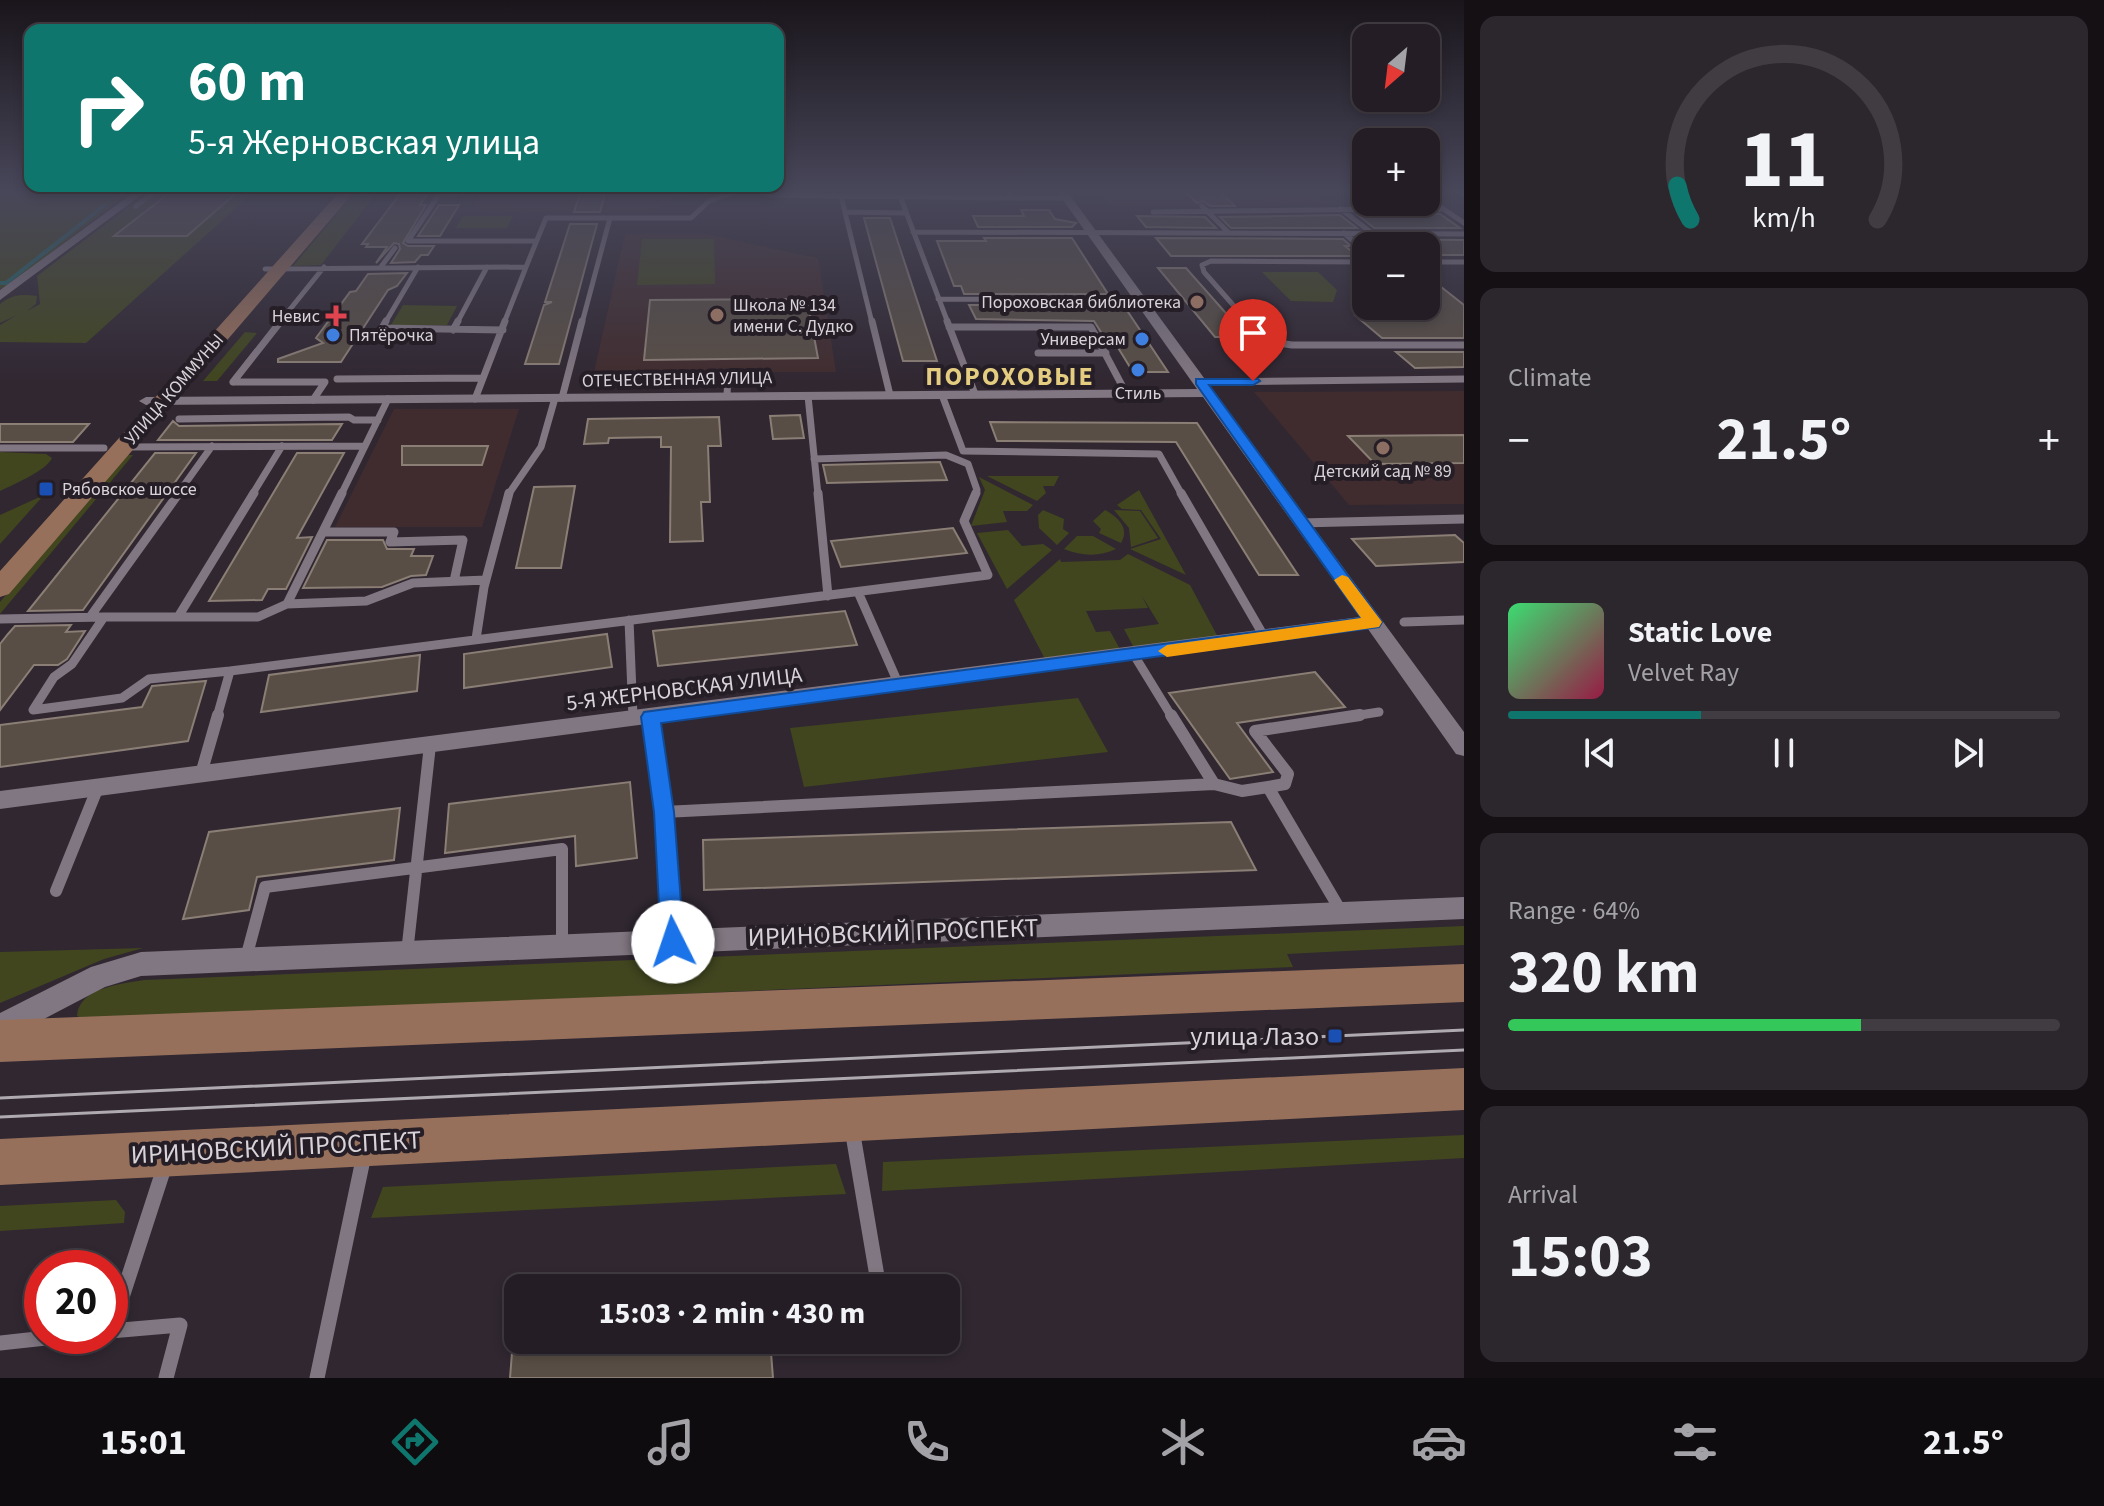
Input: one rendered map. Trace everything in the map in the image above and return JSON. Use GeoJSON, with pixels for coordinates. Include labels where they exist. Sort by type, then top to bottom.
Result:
{"type":"FeatureCollection","features":[{"type":"Feature","properties":{"kind":"main road","name":"УЛИЦА КОММУНЫ"},"geometry":{"type":"LineString","coordinates":[[0,562],[114,447],[163,407],[285,254]]}},
{"type":"Feature","properties":{"kind":"main road","name":"УЛИЦА КОММУНЫ"},"geometry":{"type":"LineString","coordinates":[[273,269],[287,254]]}},
{"type":"Feature","properties":{"kind":"main road","name":"УЛИЦА КОММУНЫ"},"geometry":{"type":"LineString","coordinates":[[0,588],[114,447]]}},
{"type":"Feature","properties":{"kind":"main road"},"geometry":{"type":"LineString","coordinates":[[0,1041],[1464,983]]}},
{"type":"Feature","properties":{"kind":"main road","name":"ИРИНОВСКИЙ ПРОСПЕКТ"},"geometry":{"type":"LineString","coordinates":[[0,1162],[367,1141],[1464,1089]]}},
{"type":"Feature","properties":{"kind":"street"},"geometry":{"type":"LineString","coordinates":[[0,296],[56,254]]}},
{"type":"Feature","properties":{"kind":"street"},"geometry":{"type":"LineString","coordinates":[[1109,254],[1464,748]]}},
{"type":"Feature","properties":{"kind":"street","name":"ОТЕЧЕСТВЕННАЯ УЛИЦА"},"geometry":{"type":"LineString","coordinates":[[163,407],[313,400],[1126,393],[1204,387]]}},
{"type":"Feature","properties":{"kind":"street","name":"5-Я ЖЕРНОВСКАЯ УЛИЦА"},"geometry":{"type":"LineString","coordinates":[[0,800],[1373,622]]}},
{"type":"Feature","properties":{"kind":"street","name":"ИРИНОВСКИЙ ПРОСПЕКТ"},"geometry":{"type":"LineString","coordinates":[[0,1028],[100,976],[141,964],[1464,908]]}},
{"type":"Feature","properties":{"kind":"lane"},"geometry":{"type":"LineString","coordinates":[[380,268],[390,254]]}},
{"type":"Feature","properties":{"kind":"lane"},"geometry":{"type":"LineString","coordinates":[[475,399],[531,254]]}},
{"type":"Feature","properties":{"kind":"lane"},"geometry":{"type":"LineString","coordinates":[[476,639],[486,580],[509,492],[541,447],[600,254]]}},
{"type":"Feature","properties":{"kind":"lane"},"geometry":{"type":"LineString","coordinates":[[855,254],[890,395]]}},
{"type":"Feature","properties":{"kind":"lane"},"geometry":{"type":"LineString","coordinates":[[921,254],[975,394]]}},
{"type":"Feature","properties":{"kind":"lane"},"geometry":{"type":"LineString","coordinates":[[1352,262],[1211,261],[1202,265],[1204,272],[1265,341],[1292,345],[1464,345]]}},
{"type":"Feature","properties":{"kind":"lane"},"geometry":{"type":"LineString","coordinates":[[1440,262],[1464,262]]}},
{"type":"Feature","properties":{"kind":"lane"},"geometry":{"type":"LineString","coordinates":[[313,400],[325,382],[233,382],[324,267]]}},
{"type":"Feature","properties":{"kind":"lane"},"geometry":{"type":"LineString","coordinates":[[418,267],[382,328],[503,330]]}},
{"type":"Feature","properties":{"kind":"lane"},"geometry":{"type":"LineString","coordinates":[[453,330],[487,267]]}},
{"type":"Feature","properties":{"kind":"lane"},"geometry":{"type":"LineString","coordinates":[[273,269],[526,267]]}},
{"type":"Feature","properties":{"kind":"lane"},"geometry":{"type":"LineString","coordinates":[[938,299],[1142,300]]}},
{"type":"Feature","properties":{"kind":"lane"},"geometry":{"type":"LineString","coordinates":[[949,327],[1091,327],[1126,393]]}},
{"type":"Feature","properties":{"kind":"lane"},"geometry":{"type":"LineString","coordinates":[[1038,353],[1106,353]]}},
{"type":"Feature","properties":{"kind":"lane"},"geometry":{"type":"LineString","coordinates":[[727,396],[728,372]]}},
{"type":"Feature","properties":{"kind":"lane"},"geometry":{"type":"LineString","coordinates":[[337,379],[483,378]]}},
{"type":"Feature","properties":{"kind":"lane"},"geometry":{"type":"LineString","coordinates":[[1204,387],[1464,379]]}},
{"type":"Feature","properties":{"kind":"lane"},"geometry":{"type":"LineString","coordinates":[[942,395],[963,451],[1159,454],[1265,638]]}},
{"type":"Feature","properties":{"kind":"lane"},"geometry":{"type":"LineString","coordinates":[[808,396],[828,596]]}},
{"type":"Feature","properties":{"kind":"lane"},"geometry":{"type":"LineString","coordinates":[[287,604],[358,470],[365,446],[388,399]]}},
{"type":"Feature","properties":{"kind":"lane"},"geometry":{"type":"LineString","coordinates":[[163,407],[378,420]]}},
{"type":"Feature","properties":{"kind":"lane"},"geometry":{"type":"LineString","coordinates":[[90,617],[212,446]]}},
{"type":"Feature","properties":{"kind":"lane"},"geometry":{"type":"LineString","coordinates":[[178,617],[282,446]]}},
{"type":"Feature","properties":{"kind":"lane"},"geometry":{"type":"LineString","coordinates":[[0,448],[365,446]]}},
{"type":"Feature","properties":{"kind":"lane"},"geometry":{"type":"LineString","coordinates":[[104,617],[72,664],[54,677],[33,710],[122,698],[149,679],[988,575],[964,521],[977,490],[968,464],[946,455],[814,459]]}},
{"type":"Feature","properties":{"kind":"lane"},"geometry":{"type":"LineString","coordinates":[[1300,523],[1463,520]]}},
{"type":"Feature","properties":{"kind":"lane"},"geometry":{"type":"LineString","coordinates":[[323,532],[394,532],[390,542],[463,540],[454,581]]}},
{"type":"Feature","properties":{"kind":"lane"},"geometry":{"type":"LineString","coordinates":[[0,619],[258,617],[287,604],[366,601],[413,583],[486,580]]}},
{"type":"Feature","properties":{"kind":"lane"},"geometry":{"type":"LineString","coordinates":[[858,592],[899,685]]}},
{"type":"Feature","properties":{"kind":"lane"},"geometry":{"type":"LineString","coordinates":[[629,620],[642,718],[664,812],[673,942]]}},
{"type":"Feature","properties":{"kind":"lane"},"geometry":{"type":"LineString","coordinates":[[1404,622],[1464,620]]}},
{"type":"Feature","properties":{"kind":"lane"},"geometry":{"type":"LineString","coordinates":[[1134,655],[1214,784]]}},
{"type":"Feature","properties":{"kind":"lane"},"geometry":{"type":"LineString","coordinates":[[201,774],[230,671]]}},
{"type":"Feature","properties":{"kind":"lane"},"geometry":{"type":"LineString","coordinates":[[664,812],[1214,784],[1242,791],[1285,784],[1288,774],[1255,731],[1379,712]]}},
{"type":"Feature","properties":{"kind":"lane"},"geometry":{"type":"LineString","coordinates":[[407,953],[430,745]]}},
{"type":"Feature","properties":{"kind":"lane"},"geometry":{"type":"LineString","coordinates":[[56,891],[98,787]]}},
{"type":"Feature","properties":{"kind":"lane"},"geometry":{"type":"LineString","coordinates":[[1268,787],[1342,913]]}},
{"type":"Feature","properties":{"kind":"lane"},"geometry":{"type":"LineString","coordinates":[[245,959],[265,887],[562,849],[562,946]]}},
{"type":"Feature","properties":{"kind":"lane"},"geometry":{"type":"LineString","coordinates":[[851,1119],[877,1274]]}},
{"type":"Feature","properties":{"kind":"lane"},"geometry":{"type":"LineString","coordinates":[[317,1378],[367,1141]]}},
{"type":"Feature","properties":{"kind":"lane"},"geometry":{"type":"LineString","coordinates":[[128,1277],[170,1152]]}},
{"type":"Feature","properties":{"kind":"lane"},"geometry":{"type":"LineString","coordinates":[[128,1329],[180,1325],[166,1378]]}},
{"type":"Feature","properties":{"kind":"lane"},"geometry":{"type":"LineString","coordinates":[[0,1343],[24,1340]]}},
{"type":"Feature","properties":{"kind":"shaded area","name":"Школа № 134 имени С. Дудко"},"geometry":{"type":"Polygon","coordinates":[[[620,254],[801,254],[818,258],[836,372],[594,372],[620,254]]]}},
{"type":"Feature","properties":{"kind":"shaded area","name":"Детский сад № 89"},"geometry":{"type":"Polygon","coordinates":[[[1464,391],[1464,504],[1349,505],[1254,392],[1464,391]]]}},
{"type":"Feature","properties":{"kind":"shaded area"},"geometry":{"type":"Polygon","coordinates":[[[394,409],[519,409],[482,527],[335,527],[394,409]]]}},
{"type":"Feature","properties":{"kind":"green space"},"geometry":{"type":"Polygon","coordinates":[[[0,254],[50,254],[14,282],[0,289],[0,254]]]}},
{"type":"Feature","properties":{"kind":"green space"},"geometry":{"type":"Polygon","coordinates":[[[66,254],[185,254],[86,343],[0,342],[0,325],[17,315],[0,323],[0,304],[13,297],[27,295],[37,296],[36,304],[27,311],[40,304],[37,276],[66,254]]]}},
{"type":"Feature","properties":{"kind":"green space"},"geometry":{"type":"Polygon","coordinates":[[[303,254],[329,254],[321,265],[293,266],[303,254]]]}},
{"type":"Feature","properties":{"kind":"green space"},"geometry":{"type":"Polygon","coordinates":[[[640,254],[714,254],[715,284],[637,285],[640,254]]]}},
{"type":"Feature","properties":{"kind":"green space"},"geometry":{"type":"Polygon","coordinates":[[[1262,272],[1318,272],[1337,290],[1333,302],[1291,301],[1262,272]]]}},
{"type":"Feature","properties":{"kind":"green space"},"geometry":{"type":"Polygon","coordinates":[[[403,305],[457,306],[447,325],[391,325],[403,305]]]}},
{"type":"Feature","properties":{"kind":"green space"},"geometry":{"type":"Polygon","coordinates":[[[245,332],[257,333],[217,381],[203,381],[245,332]]]}},
{"type":"Feature","properties":{"kind":"green space"},"geometry":{"type":"Polygon","coordinates":[[[0,452],[46,454],[52,458],[37,472],[0,491],[0,452]]]}},
{"type":"Feature","properties":{"kind":"green space"},"geometry":{"type":"Polygon","coordinates":[[[124,455],[133,455],[0,614],[0,602],[124,455]]]}},
{"type":"Feature","properties":{"kind":"green space"},"geometry":{"type":"Polygon","coordinates":[[[987,476],[1059,476],[1054,486],[1043,486],[1046,493],[1037,501],[987,476]]]}},
{"type":"Feature","properties":{"kind":"green space"},"geometry":{"type":"Polygon","coordinates":[[[979,477],[1033,505],[1027,511],[1003,511],[1007,522],[971,526],[985,490],[979,477]]]}},
{"type":"Feature","properties":{"kind":"green space"},"geometry":{"type":"Polygon","coordinates":[[[1139,490],[1186,575],[1130,549],[1161,539],[1141,510],[1122,509],[1117,505],[1139,490]]]}},
{"type":"Feature","properties":{"kind":"green space"},"geometry":{"type":"Polygon","coordinates":[[[44,495],[0,544],[0,515],[44,495]]]}},
{"type":"Feature","properties":{"kind":"green space"},"geometry":{"type":"Polygon","coordinates":[[[1043,510],[1064,519],[1063,529],[1069,533],[1057,545],[1039,528],[1038,515],[1043,510]]]}},
{"type":"Feature","properties":{"kind":"green space"},"geometry":{"type":"Polygon","coordinates":[[[1105,510],[1123,528],[1121,543],[1099,533],[1101,529],[1093,521],[1105,510]]]}},
{"type":"Feature","properties":{"kind":"green space"},"geometry":{"type":"Polygon","coordinates":[[[1114,510],[1140,511],[1158,538],[1131,547],[1129,528],[1114,510]]]}},
{"type":"Feature","properties":{"kind":"green space"},"geometry":{"type":"Polygon","coordinates":[[[1008,530],[1022,546],[1043,544],[1052,550],[1007,589],[977,533],[1008,530]]]}},
{"type":"Feature","properties":{"kind":"green space"},"geometry":{"type":"Polygon","coordinates":[[[1077,536],[1093,536],[1116,549],[1090,555],[1064,549],[1077,536]]]}},
{"type":"Feature","properties":{"kind":"green space"},"geometry":{"type":"Polygon","coordinates":[[[1128,554],[1190,585],[1219,639],[1135,650],[1124,629],[1159,624],[1142,596],[1148,608],[1086,611],[1096,632],[1110,631],[1121,651],[1046,661],[1014,600],[1060,559],[1061,562],[1120,560],[1128,554]]]}},
{"type":"Feature","properties":{"kind":"green space"},"geometry":{"type":"Polygon","coordinates":[[[1078,698],[1108,752],[804,787],[790,728],[1078,698]]]}},
{"type":"Feature","properties":{"kind":"green space"},"geometry":{"type":"Polygon","coordinates":[[[1464,926],[1464,945],[1287,954],[1293,967],[85,1020],[77,1016],[80,1006],[93,993],[144,980],[1464,926]]]}},
{"type":"Feature","properties":{"kind":"green space"},"geometry":{"type":"Polygon","coordinates":[[[143,948],[104,959],[0,1003],[0,952],[143,948]]]}},
{"type":"Feature","properties":{"kind":"green space"},"geometry":{"type":"Polygon","coordinates":[[[1464,1135],[1464,1158],[882,1191],[883,1162],[1464,1135]]]}},
{"type":"Feature","properties":{"kind":"green space"},"geometry":{"type":"Polygon","coordinates":[[[836,1164],[846,1194],[371,1218],[383,1187],[836,1164]]]}},
{"type":"Feature","properties":{"kind":"green space"},"geometry":{"type":"Polygon","coordinates":[[[116,1200],[125,1212],[124,1223],[0,1231],[0,1206],[116,1200]]]}},
{"type":"Feature","properties":{"kind":"building"},"geometry":{"type":"Polygon","coordinates":[[[397,254],[428,254],[421,255],[415,262],[391,263],[397,254]]]}},
{"type":"Feature","properties":{"kind":"building"},"geometry":{"type":"Polygon","coordinates":[[[560,254],[589,254],[559,364],[525,364],[544,305],[552,302],[545,302],[560,254]]]}},
{"type":"Feature","properties":{"kind":"building"},"geometry":{"type":"Polygon","coordinates":[[[874,254],[902,254],[937,361],[903,361],[874,254]]]}},
{"type":"Feature","properties":{"kind":"building"},"geometry":{"type":"Polygon","coordinates":[[[942,254],[1082,254],[1108,294],[964,294],[961,286],[954,286],[942,254]]]}},
{"type":"Feature","properties":{"kind":"building"},"geometry":{"type":"Polygon","coordinates":[[[1170,254],[1352,254],[1171,256],[1170,254]]]}},
{"type":"Feature","properties":{"kind":"building"},"geometry":{"type":"Polygon","coordinates":[[[1158,268],[1186,268],[1247,337],[1215,337],[1158,268]]]}},
{"type":"Feature","properties":{"kind":"building"},"geometry":{"type":"Polygon","coordinates":[[[407,273],[397,286],[388,290],[341,362],[278,362],[278,359],[323,343],[316,338],[350,292],[356,291],[368,274],[407,273]]]}},
{"type":"Feature","properties":{"kind":"building"},"geometry":{"type":"Polygon","coordinates":[[[1440,286],[1464,305],[1464,338],[1382,338],[1361,320],[1440,320],[1440,286]]]}},
{"type":"Feature","properties":{"kind":"building"},"geometry":{"type":"Polygon","coordinates":[[[807,299],[818,358],[644,360],[650,300],[807,299]]]}},
{"type":"Feature","properties":{"kind":"building"},"geometry":{"type":"Polygon","coordinates":[[[969,305],[1115,305],[1118,309],[1126,309],[1168,372],[1133,372],[1112,338],[1104,337],[1094,321],[976,319],[969,305]]]}},
{"type":"Feature","properties":{"kind":"building"},"geometry":{"type":"Polygon","coordinates":[[[1396,352],[1464,352],[1464,367],[1415,368],[1396,352]]]}},
{"type":"Feature","properties":{"kind":"building"},"geometry":{"type":"Polygon","coordinates":[[[800,415],[804,438],[773,439],[770,416],[800,415]]]}},
{"type":"Feature","properties":{"kind":"building"},"geometry":{"type":"Polygon","coordinates":[[[719,417],[721,446],[708,446],[710,502],[701,502],[703,541],[670,542],[671,447],[661,447],[661,437],[609,438],[608,443],[584,444],[588,419],[719,417]]]}},
{"type":"Feature","properties":{"kind":"building"},"geometry":{"type":"Polygon","coordinates":[[[173,421],[179,426],[342,424],[332,440],[158,440],[173,421]]]}},
{"type":"Feature","properties":{"kind":"building"},"geometry":{"type":"Polygon","coordinates":[[[990,422],[1197,423],[1298,575],[1259,575],[1176,442],[997,441],[990,422]]]}},
{"type":"Feature","properties":{"kind":"building"},"geometry":{"type":"Polygon","coordinates":[[[0,424],[89,424],[73,442],[0,442],[0,424]]]}},
{"type":"Feature","properties":{"kind":"building"},"geometry":{"type":"Polygon","coordinates":[[[1464,435],[1464,463],[1375,464],[1348,436],[1464,435]]]}},
{"type":"Feature","properties":{"kind":"building"},"geometry":{"type":"Polygon","coordinates":[[[402,446],[488,446],[482,465],[402,465],[402,446]]]}},
{"type":"Feature","properties":{"kind":"building"},"geometry":{"type":"Polygon","coordinates":[[[155,453],[196,453],[83,610],[28,611],[155,453]]]}},
{"type":"Feature","properties":{"kind":"building"},"geometry":{"type":"Polygon","coordinates":[[[297,453],[344,453],[297,538],[312,537],[286,589],[268,589],[262,600],[209,601],[297,453]]]}},
{"type":"Feature","properties":{"kind":"building"},"geometry":{"type":"Polygon","coordinates":[[[940,462],[947,480],[827,483],[823,465],[940,462]]]}},
{"type":"Feature","properties":{"kind":"building"},"geometry":{"type":"Polygon","coordinates":[[[575,486],[561,568],[516,568],[534,487],[575,486]]]}},
{"type":"Feature","properties":{"kind":"building"},"geometry":{"type":"Polygon","coordinates":[[[953,528],[967,553],[841,567],[831,541],[953,528]]]}},
{"type":"Feature","properties":{"kind":"building"},"geometry":{"type":"Polygon","coordinates":[[[1455,535],[1464,543],[1464,562],[1376,566],[1352,539],[1455,535]]]}},
{"type":"Feature","properties":{"kind":"building"},"geometry":{"type":"Polygon","coordinates":[[[327,540],[383,540],[387,549],[414,549],[411,556],[433,556],[426,575],[411,576],[382,587],[303,588],[327,540]]]}},
{"type":"Feature","properties":{"kind":"building"},"geometry":{"type":"Polygon","coordinates":[[[845,611],[857,645],[658,666],[653,631],[845,611]]]}},
{"type":"Feature","properties":{"kind":"building"},"geometry":{"type":"Polygon","coordinates":[[[71,625],[66,632],[85,631],[67,659],[58,665],[34,665],[0,710],[0,644],[8,634],[15,626],[71,625]]]}},
{"type":"Feature","properties":{"kind":"building"},"geometry":{"type":"Polygon","coordinates":[[[607,634],[612,667],[464,688],[464,654],[607,634]]]}},
{"type":"Feature","properties":{"kind":"building"},"geometry":{"type":"Polygon","coordinates":[[[420,655],[417,691],[261,712],[269,675],[420,655]]]}},
{"type":"Feature","properties":{"kind":"building"},"geometry":{"type":"Polygon","coordinates":[[[1315,672],[1345,707],[1237,723],[1273,772],[1230,779],[1169,693],[1315,672]]]}},
{"type":"Feature","properties":{"kind":"building"},"geometry":{"type":"Polygon","coordinates":[[[206,681],[188,741],[0,767],[0,725],[142,707],[152,686],[206,681]]]}},
{"type":"Feature","properties":{"kind":"building"},"geometry":{"type":"Polygon","coordinates":[[[630,782],[637,858],[576,866],[575,836],[445,853],[449,804],[630,782]]]}},
{"type":"Feature","properties":{"kind":"building"},"geometry":{"type":"Polygon","coordinates":[[[400,808],[394,860],[257,877],[249,910],[183,919],[209,832],[400,808]]]}},
{"type":"Feature","properties":{"kind":"building"},"geometry":{"type":"Polygon","coordinates":[[[1231,822],[1256,870],[704,890],[703,840],[1231,822]]]}},
{"type":"Feature","properties":{"kind":"building"},"geometry":{"type":"Polygon","coordinates":[[[512,1354],[771,1354],[773,1378],[510,1378],[512,1354]]]}},
{"type":"Feature","properties":{"kind":"waterway"},"geometry":{"type":"LineString","coordinates":[[0,283],[6,283],[42,254]]}},
{"type":"Feature","properties":{"kind":"tram line"},"geometry":{"type":"LineString","coordinates":[[0,1098],[1464,1030]]}},
{"type":"Feature","properties":{"kind":"tram line"},"geometry":{"type":"LineString","coordinates":[[0,1117],[1464,1050]]}},
{"type":"Feature","properties":{"kind":"slow traffic"},"geometry":{"type":"LineString","coordinates":[[1167,651],[1373,622],[1342,580]]}},
{"type":"Feature","properties":{"kind":"place","name":"Пороховская библиотека"},"geometry":{"type":"Point","coordinates":[1197,302]}},
{"type":"Feature","properties":{"kind":"place","name":"Школа № 134 имени С. Дудко"},"geometry":{"type":"Point","coordinates":[717,315]}},
{"type":"Feature","properties":{"kind":"place","name":"Невис"},"geometry":{"type":"Point","coordinates":[336,316]}},
{"type":"Feature","properties":{"kind":"place","name":"Пятёрочка"},"geometry":{"type":"Point","coordinates":[333,335]}},
{"type":"Feature","properties":{"kind":"place","name":"Универсам"},"geometry":{"type":"Point","coordinates":[1142,339]}},
{"type":"Feature","properties":{"kind":"place","name":"Стиль"},"geometry":{"type":"Point","coordinates":[1138,370]}},
{"type":"Feature","properties":{"kind":"place","name":"Детский сад № 89"},"geometry":{"type":"Point","coordinates":[1383,448]}},
{"type":"Feature","properties":{"kind":"place","name":"Рябовское шоссе"},"geometry":{"type":"Point","coordinates":[46,489]}},
{"type":"Feature","properties":{"kind":"place","name":"улица Лазо"},"geometry":{"type":"Point","coordinates":[1335,1036]}},
{"type":"Feature","properties":{"kind":"district","name":"ПОРОХОВЫЕ"},"geometry":{"type":"Point","coordinates":[1010,376]}},
{"type":"Feature","properties":{"kind":"route"},"geometry":{"type":"LineString","coordinates":[[673,942],[664,812],[651,717],[1373,622],[1200,382],[1253,381]]}}]}
